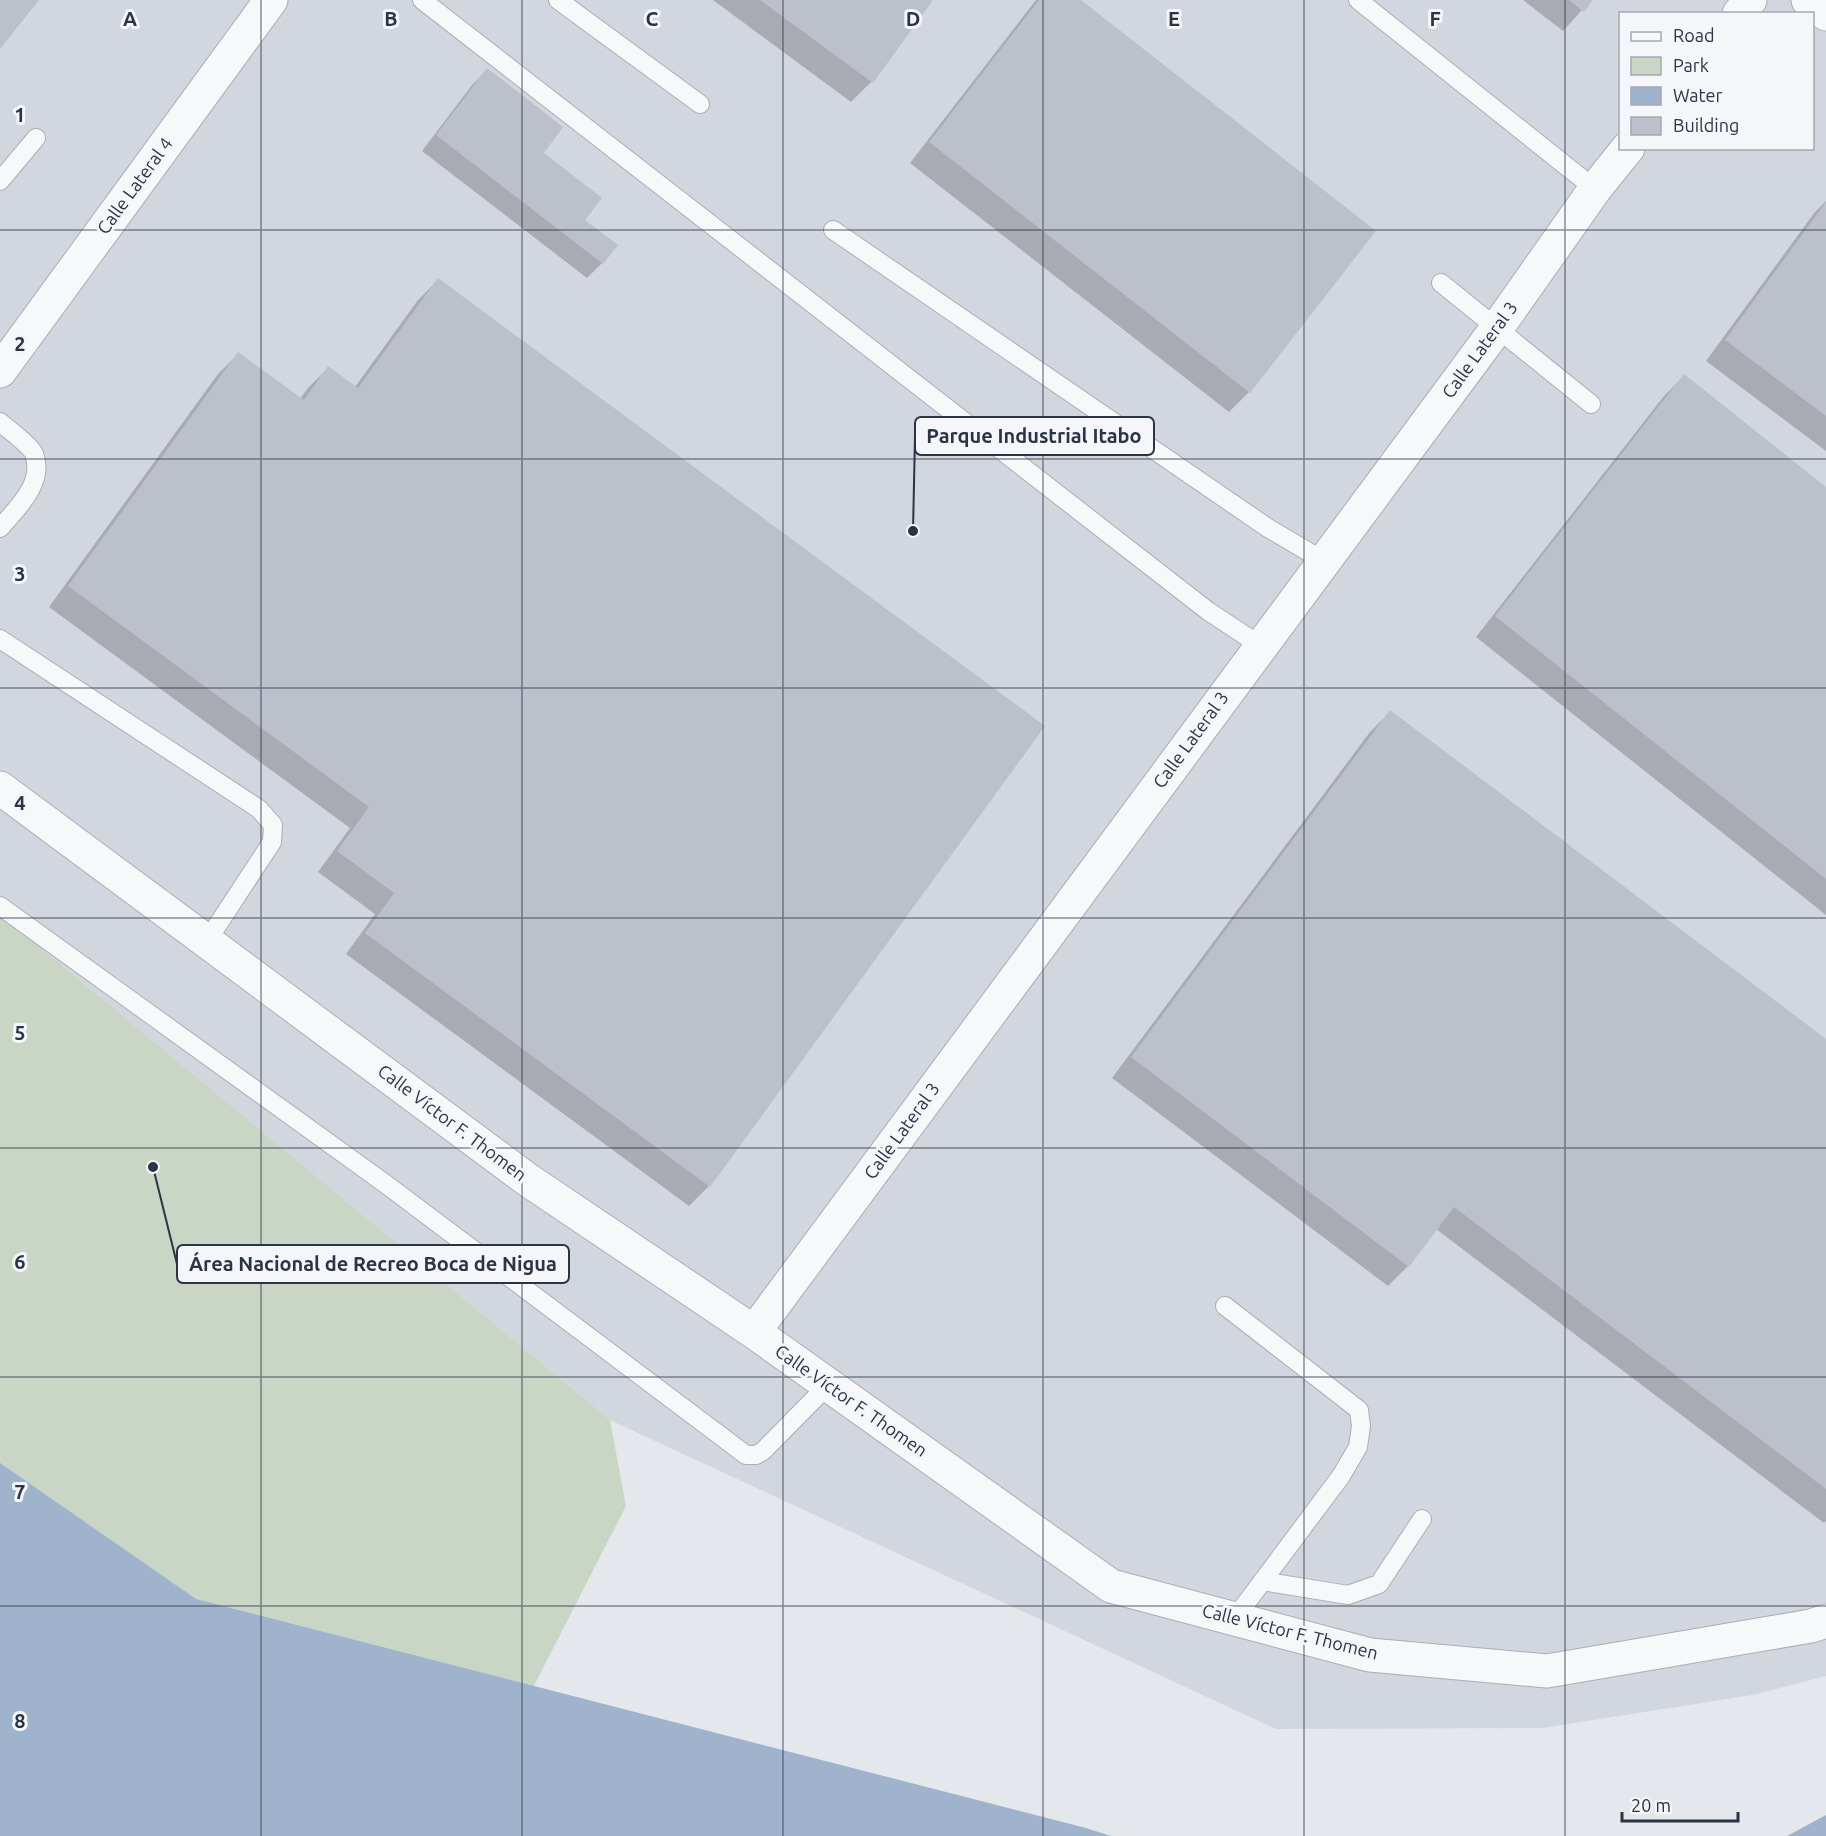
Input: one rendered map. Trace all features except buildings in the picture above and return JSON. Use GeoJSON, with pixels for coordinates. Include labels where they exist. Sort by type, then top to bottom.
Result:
{"type":"FeatureCollection","features":[{"type":"Feature","properties":{"kind":"street","name":"Calle Lateral 4"},"geometry":{"type":"LineString","coordinates":[[0,371],[271,0]]}},
{"type":"Feature","properties":{"kind":"street"},"geometry":{"type":"LineString","coordinates":[[1741,12],[1750,0]]}},
{"type":"Feature","properties":{"kind":"street"},"geometry":{"type":"LineString","coordinates":[[1808,0],[1826,14]]}},
{"type":"Feature","properties":{"kind":"street","name":"Calle Lateral 3"},"geometry":{"type":"LineString","coordinates":[[754,1332],[1497,328],[1594,189],[1626,150]]}},
{"type":"Feature","properties":{"kind":"street","name":"Calle Víctor F. Thomen"},"geometry":{"type":"LineString","coordinates":[[0,788],[528,1180],[754,1332],[1111,1586],[1370,1655],[1546,1671],[1811,1626],[1826,1621]]}},
{"type":"Feature","properties":{"kind":"lane"},"geometry":{"type":"LineString","coordinates":[[422,0],[1199,603],[1261,646]]}},
{"type":"Feature","properties":{"kind":"lane"},"geometry":{"type":"LineString","coordinates":[[558,0],[700,104]]}},
{"type":"Feature","properties":{"kind":"lane"},"geometry":{"type":"LineString","coordinates":[[1358,0],[1594,189]]}},
{"type":"Feature","properties":{"kind":"lane"},"geometry":{"type":"LineString","coordinates":[[0,181],[36,138]]}},
{"type":"Feature","properties":{"kind":"lane"},"geometry":{"type":"LineString","coordinates":[[833,230],[1268,528],[1324,561]]}},
{"type":"Feature","properties":{"kind":"lane"},"geometry":{"type":"LineString","coordinates":[[1441,283],[1591,404]]}},
{"type":"Feature","properties":{"kind":"lane"},"geometry":{"type":"LineString","coordinates":[[0,422],[34,453],[37,474],[28,494],[0,528]]}},
{"type":"Feature","properties":{"kind":"lane"},"geometry":{"type":"LineString","coordinates":[[0,639],[259,809],[273,825],[272,842],[207,941]]}},
{"type":"Feature","properties":{"kind":"lane"},"geometry":{"type":"LineString","coordinates":[[0,906],[387,1185],[746,1455],[756,1455],[763,1451],[828,1385]]}},
{"type":"Feature","properties":{"kind":"lane"},"geometry":{"type":"LineString","coordinates":[[1225,1305],[1359,1410],[1362,1426],[1358,1447],[1341,1476],[1234,1618]]}},
{"type":"Feature","properties":{"kind":"lane"},"geometry":{"type":"LineString","coordinates":[[1262,1581],[1348,1595],[1379,1584],[1422,1519]]}},
{"type":"Feature","properties":{"kind":"shaded area"},"geometry":{"type":"Polygon","coordinates":[[[0,0],[1826,0],[1826,1676],[1753,1695],[1542,1728],[1276,1729],[610,1420],[0,914],[0,0]]]}},
{"type":"Feature","properties":{"kind":"green space"},"geometry":{"type":"Polygon","coordinates":[[[0,914],[610,1420],[626,1506],[457,1836],[0,1836],[0,914]]]}},
{"type":"Feature","properties":{"kind":"water"},"geometry":{"type":"Polygon","coordinates":[[[0,1463],[196,1599],[1111,1836],[0,1836],[0,1463]]]}},
{"type":"Feature","properties":{"kind":"water"},"geometry":{"type":"Polygon","coordinates":[[[1826,1815],[1826,1836],[1787,1836],[1826,1815]]]}},
{"type":"Feature","properties":{"kind":"place","name":"Parque Industrial Itabo"},"geometry":{"type":"Point","coordinates":[913,531]}},
{"type":"Feature","properties":{"kind":"place","name":"Área Nacional de Recreo Boca de Nigua"},"geometry":{"type":"Point","coordinates":[153,1167]}}]}
